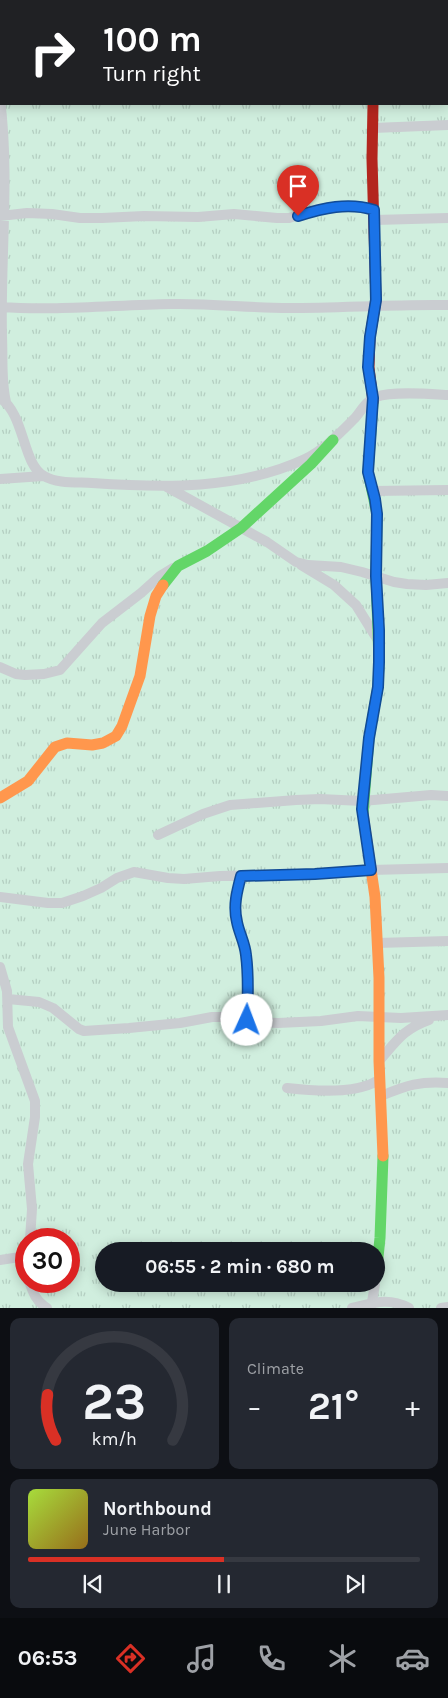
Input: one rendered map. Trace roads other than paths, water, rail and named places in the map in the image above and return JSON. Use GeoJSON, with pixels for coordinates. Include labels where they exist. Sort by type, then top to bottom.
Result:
{"type":"FeatureCollection","features":[{"type":"Feature","properties":{"kind":"street"},"geometry":{"type":"LineString","coordinates":[[373,105],[375,305],[368,367],[373,398],[368,472],[377,514],[376,576],[379,642],[378,687],[369,738],[362,809],[375,897],[379,978],[378,1018],[383,1151],[380,1242]]}},
{"type":"Feature","properties":{"kind":"street"},"geometry":{"type":"LineString","coordinates":[[1,115],[5,191],[2,216],[1,307],[3,400],[18,422],[34,466],[43,476]]}},
{"type":"Feature","properties":{"kind":"street"},"geometry":{"type":"LineString","coordinates":[[373,128],[448,126]]}},
{"type":"Feature","properties":{"kind":"street"},"geometry":{"type":"LineString","coordinates":[[2,216],[28,213],[102,218],[144,216],[198,217],[234,214],[289,218],[318,209],[356,206],[374,215],[448,218]]}},
{"type":"Feature","properties":{"kind":"street"},"geometry":{"type":"LineString","coordinates":[[1,307],[107,307],[193,303],[283,308],[448,305]]}},
{"type":"Feature","properties":{"kind":"street"},"geometry":{"type":"LineString","coordinates":[[0,667],[11,672],[34,675],[54,673],[60,670],[102,623],[168,570],[214,547],[241,528],[311,464],[373,398],[390,394],[448,395]]}},
{"type":"Feature","properties":{"kind":"street"},"geometry":{"type":"LineString","coordinates":[[3,477],[43,476],[53,480],[143,487],[214,483],[260,474],[304,459],[333,440]]}},
{"type":"Feature","properties":{"kind":"street"},"geometry":{"type":"LineString","coordinates":[[166,487],[267,542],[334,585],[363,614],[379,642]]}},
{"type":"Feature","properties":{"kind":"street"},"geometry":{"type":"LineString","coordinates":[[373,491],[448,490]]}},
{"type":"Feature","properties":{"kind":"street"},"geometry":{"type":"LineString","coordinates":[[296,562],[315,566],[341,567],[407,584],[448,583]]}},
{"type":"Feature","properties":{"kind":"street"},"geometry":{"type":"LineString","coordinates":[[0,798],[28,781],[55,747],[67,743],[92,746],[116,736],[122,726],[140,676],[146,633],[156,596],[178,566]]}},
{"type":"Feature","properties":{"kind":"street"},"geometry":{"type":"LineString","coordinates":[[0,657],[11,672]]}},
{"type":"Feature","properties":{"kind":"street"},"geometry":{"type":"LineString","coordinates":[[158,835],[203,814],[230,805],[320,799],[362,801],[431,795],[448,796]]}},
{"type":"Feature","properties":{"kind":"street"},"geometry":{"type":"LineString","coordinates":[[0,897],[33,902],[62,903],[83,896],[117,878],[134,872],[184,879],[448,868]]}},
{"type":"Feature","properties":{"kind":"street"},"geometry":{"type":"LineString","coordinates":[[241,876],[235,898],[235,908],[246,952],[249,980],[247,1020]]}},
{"type":"Feature","properties":{"kind":"street"},"geometry":{"type":"LineString","coordinates":[[377,944],[448,941]]}},
{"type":"Feature","properties":{"kind":"street"},"geometry":{"type":"LineString","coordinates":[[0,967],[8,999],[8,1027],[36,1101],[36,1117],[28,1164],[32,1208],[31,1228]]}},
{"type":"Feature","properties":{"kind":"street"},"geometry":{"type":"LineString","coordinates":[[8,999],[39,1002],[53,1008],[70,1023],[84,1030],[114,1030],[212,1017],[239,1017],[247,1020],[278,1023],[321,1021],[358,1016],[378,1018],[445,1015]]}},
{"type":"Feature","properties":{"kind":"street"},"geometry":{"type":"LineString","coordinates":[[379,1061],[400,1036],[414,1025],[445,1015]]}},
{"type":"Feature","properties":{"kind":"street"},"geometry":{"type":"LineString","coordinates":[[287,1088],[314,1090],[347,1089],[368,1085],[380,1079]]}},
{"type":"Feature","properties":{"kind":"street"},"geometry":{"type":"LineString","coordinates":[[381,1096],[401,1087],[419,1082],[448,1083]]}},
{"type":"Feature","properties":{"kind":"street"},"geometry":{"type":"LineString","coordinates":[[0,1260],[15,1258]]}},
{"type":"Feature","properties":{"kind":"street"},"geometry":{"type":"LineString","coordinates":[[371,1306],[374,1292]]}},
{"type":"Feature","properties":{"kind":"street"},"geometry":{"type":"LineString","coordinates":[[33,1293],[35,1298],[47,1308]]}},
{"type":"Feature","properties":{"kind":"street"},"geometry":{"type":"LineString","coordinates":[[352,1308],[390,1301],[409,1308]]}},
{"type":"Feature","properties":{"kind":"street"},"geometry":{"type":"LineString","coordinates":[[441,1308],[448,1306]]}}]}
